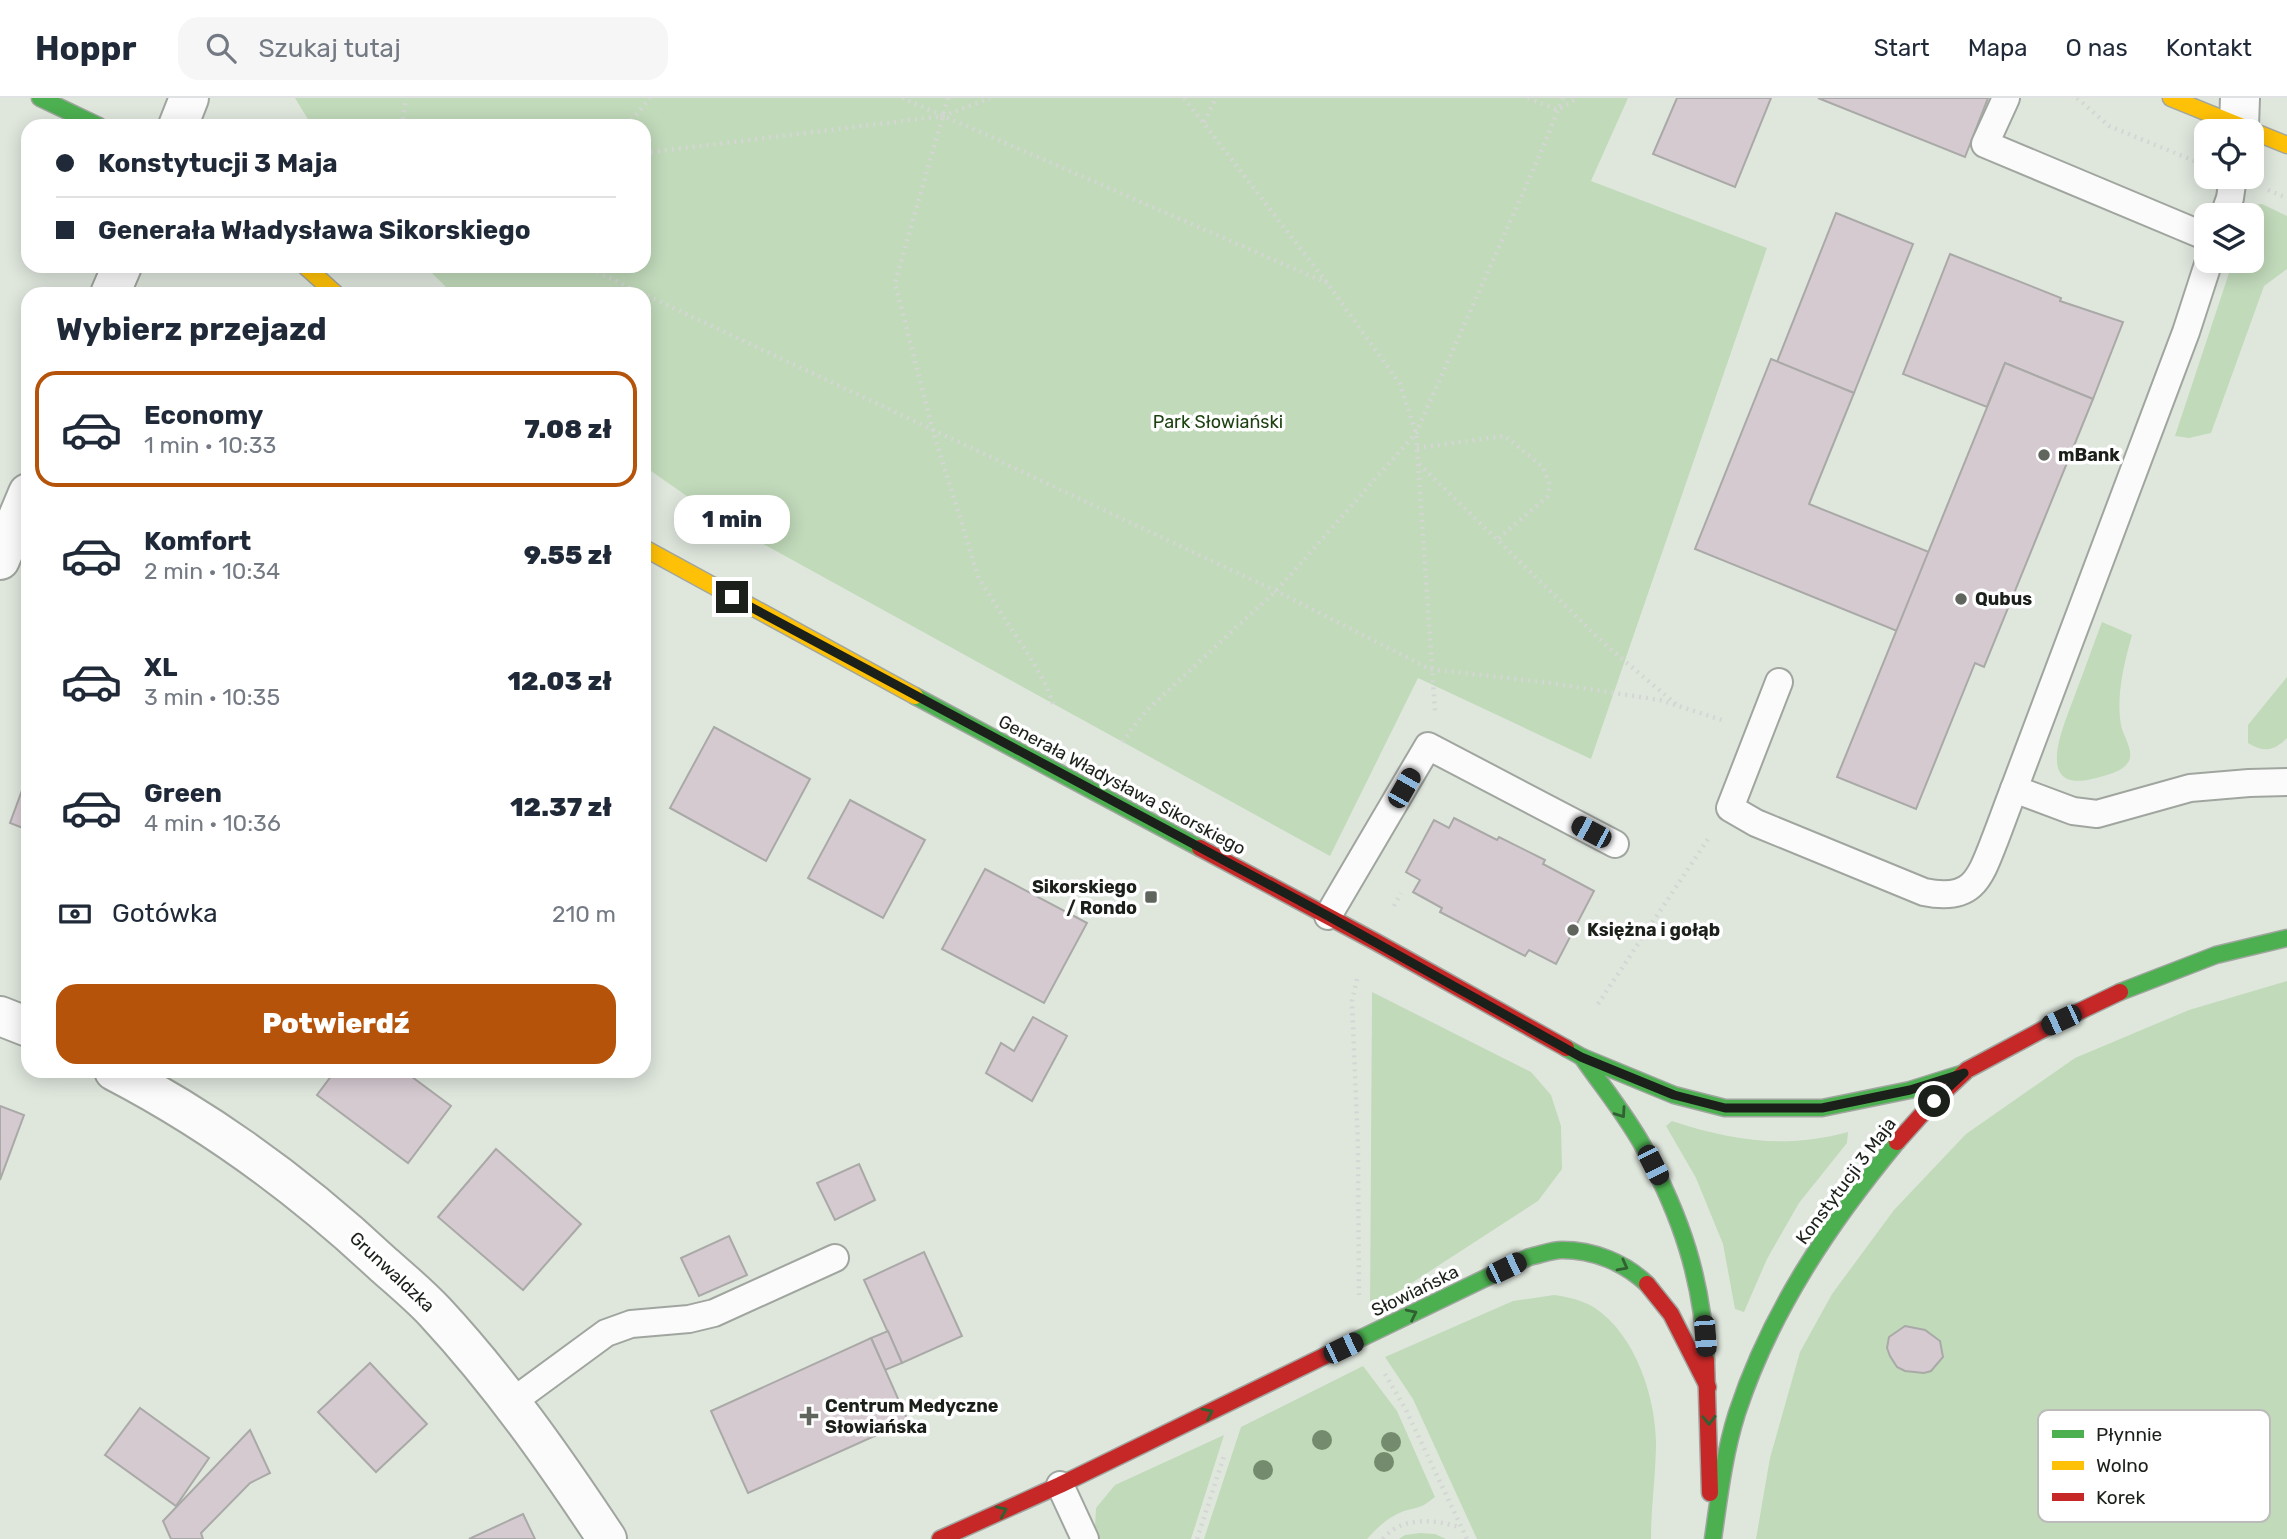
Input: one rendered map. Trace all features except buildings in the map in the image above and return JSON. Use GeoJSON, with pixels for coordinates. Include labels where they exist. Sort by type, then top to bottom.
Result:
{"type":"FeatureCollection","features":[{"type":"Feature","properties":{"kind":"street"},"geometry":{"type":"LineString","coordinates":[[40,98],[84,119]]}},
{"type":"Feature","properties":{"kind":"street"},"geometry":{"type":"LineString","coordinates":[[181,119],[190,98]]}},
{"type":"Feature","properties":{"kind":"street"},"geometry":{"type":"LineString","coordinates":[[2171,98],[2239,118],[2287,145]]}},
{"type":"Feature","properties":{"kind":"street"},"geometry":{"type":"LineString","coordinates":[[312,273],[328,287]]}},
{"type":"Feature","properties":{"kind":"street"},"geometry":{"type":"LineString","coordinates":[[0,560],[21,510]]}},
{"type":"Feature","properties":{"kind":"street","name":"Generała Władysława Sikorskiego"},"geometry":{"type":"LineString","coordinates":[[651,552],[1376,942],[1581,1057],[1674,1095],[1725,1108],[1822,1108],[1910,1090],[1964,1073]]}},
{"type":"Feature","properties":{"kind":"street","name":"Konstytucji 3 Maja"},"geometry":{"type":"LineString","coordinates":[[1711,1539],[1726,1454],[1747,1387],[1771,1329],[1820,1243],[1919,1115],[1964,1073],[2045,1027],[2138,984],[2197,961],[2287,938]]}},
{"type":"Feature","properties":{"kind":"street"},"geometry":{"type":"LineString","coordinates":[[0,1016],[21,1024]]}},
{"type":"Feature","properties":{"kind":"street","name":"Generała Władysława Sikorskiego"},"geometry":{"type":"LineString","coordinates":[[1581,1057],[1642,1144],[1682,1227],[1695,1270],[1705,1336],[1711,1539]]}},
{"type":"Feature","properties":{"kind":"street","name":"Grunwaldzka"},"geometry":{"type":"LineString","coordinates":[[128,1078],[246,1151],[342,1225],[434,1310],[512,1402],[607,1539]]}},
{"type":"Feature","properties":{"kind":"street","name":"Słowiańska"},"geometry":{"type":"LineString","coordinates":[[940,1539],[1060,1485],[1530,1257],[1560,1250],[1599,1255],[1629,1267],[1661,1296],[1683,1333],[1708,1387]]}},
{"type":"Feature","properties":{"kind":"lane"},"geometry":{"type":"LineString","coordinates":[[2006,98],[1985,144],[2194,232]]}},
{"type":"Feature","properties":{"kind":"lane"},"geometry":{"type":"LineString","coordinates":[[1779,682],[1730,808],[1756,822],[1924,891],[1944,896],[1961,892],[1982,874],[2186,332],[2205,273]]}},
{"type":"Feature","properties":{"kind":"lane"},"geometry":{"type":"LineString","coordinates":[[1328,916],[1428,746],[1615,844]]}},
{"type":"Feature","properties":{"kind":"lane"},"geometry":{"type":"LineString","coordinates":[[2014,789],[2073,811],[2097,814],[2190,788],[2287,782]]}},
{"type":"Feature","properties":{"kind":"lane"},"geometry":{"type":"LineString","coordinates":[[512,1402],[579,1350],[606,1333],[631,1324],[689,1319],[714,1313],[835,1258]]}},
{"type":"Feature","properties":{"kind":"lane"},"geometry":{"type":"LineString","coordinates":[[1060,1485],[1085,1539]]}},
{"type":"Feature","properties":{"kind":"path"},"geometry":{"type":"LineString","coordinates":[[403,119],[406,98]]}},
{"type":"Feature","properties":{"kind":"path"},"geometry":{"type":"LineString","coordinates":[[632,119],[650,98]]}},
{"type":"Feature","properties":{"kind":"path"},"geometry":{"type":"LineString","coordinates":[[902,98],[1328,284]]}},
{"type":"Feature","properties":{"kind":"path"},"geometry":{"type":"LineString","coordinates":[[948,98],[895,283],[933,431],[979,579],[1033,662],[1053,704]]}},
{"type":"Feature","properties":{"kind":"path"},"geometry":{"type":"LineString","coordinates":[[651,152],[943,116],[990,98]]}},
{"type":"Feature","properties":{"kind":"path"},"geometry":{"type":"LineString","coordinates":[[1184,98],[1328,284],[1400,384],[1416,433],[1418,448],[1430,669],[1435,712],[1428,746]]}},
{"type":"Feature","properties":{"kind":"path"},"geometry":{"type":"LineString","coordinates":[[1204,123],[1216,98]]}},
{"type":"Feature","properties":{"kind":"path"},"geometry":{"type":"LineString","coordinates":[[1528,98],[1558,110]]}},
{"type":"Feature","properties":{"kind":"path"},"geometry":{"type":"LineString","coordinates":[[1122,742],[1147,710],[1276,590],[1416,433],[1563,98]]}},
{"type":"Feature","properties":{"kind":"path"},"geometry":{"type":"LineString","coordinates":[[1558,110],[1578,98]]}},
{"type":"Feature","properties":{"kind":"path"},"geometry":{"type":"LineString","coordinates":[[2077,98],[2109,126],[2194,161]]}},
{"type":"Feature","properties":{"kind":"path"},"geometry":{"type":"LineString","coordinates":[[601,273],[630,287]]}},
{"type":"Feature","properties":{"kind":"path"},"geometry":{"type":"LineString","coordinates":[[651,297],[1276,590],[1430,669],[1550,683],[1660,700],[1709,714],[1758,735]]}},
{"type":"Feature","properties":{"kind":"path"},"geometry":{"type":"LineString","coordinates":[[1418,448],[1505,436],[1543,467],[1550,486],[1547,497],[1498,539]]}},
{"type":"Feature","properties":{"kind":"path"},"geometry":{"type":"LineString","coordinates":[[1418,464],[1609,648],[1680,707]]}},
{"type":"Feature","properties":{"kind":"path"},"geometry":{"type":"LineString","coordinates":[[1598,1004],[1730,808]]}},
{"type":"Feature","properties":{"kind":"path"},"geometry":{"type":"LineString","coordinates":[[1359,1300],[1358,1146],[1352,1001],[1358,975],[1401,893]]}},
{"type":"Feature","properties":{"kind":"path"},"geometry":{"type":"LineString","coordinates":[[1390,1384],[1406,1410],[1467,1539]]}},
{"type":"Feature","properties":{"kind":"path"},"geometry":{"type":"LineString","coordinates":[[1197,1539],[1245,1396]]}},
{"type":"Feature","properties":{"kind":"path"},"geometry":{"type":"LineString","coordinates":[[1382,1539],[1400,1526],[1418,1522],[1434,1521],[1462,1528]]}},
{"type":"Feature","properties":{"kind":"green space","name":"Park Słowiański"},"geometry":{"type":"Polygon","coordinates":[[[295,98],[1628,98],[1591,181],[1767,248],[1591,759],[1418,678],[1330,856],[725,523],[651,471],[651,287],[446,287],[432,273],[651,273],[651,119],[308,119],[295,98]]]}},
{"type":"Feature","properties":{"kind":"green space"},"geometry":{"type":"Polygon","coordinates":[[[2264,205],[2287,216],[2287,269],[2264,286],[2211,433],[2189,438],[2175,436],[2229,273],[2264,273],[2264,205]]]}},
{"type":"Feature","properties":{"kind":"green space"},"geometry":{"type":"Polygon","coordinates":[[[2102,622],[2132,635],[2119,702],[2121,725],[2130,757],[2123,768],[2114,772],[2076,781],[2063,777],[2058,767],[2057,753],[2065,721],[2102,622]]]}},
{"type":"Feature","properties":{"kind":"green space"},"geometry":{"type":"Polygon","coordinates":[[[2287,677],[2287,738],[2278,746],[2269,749],[2248,743],[2248,725],[2287,677]]]}},
{"type":"Feature","properties":{"kind":"green space"},"geometry":{"type":"Polygon","coordinates":[[[2287,981],[2287,1539],[1756,1539],[1770,1458],[1800,1352],[1832,1294],[1894,1210],[1966,1134],[2075,1058],[2189,1010],[2287,981]]]}},
{"type":"Feature","properties":{"kind":"green space"},"geometry":{"type":"Polygon","coordinates":[[[1372,992],[1531,1072],[1551,1095],[1561,1126],[1562,1169],[1538,1201],[1370,1310],[1372,992]]]}},
{"type":"Feature","properties":{"kind":"green space"},"geometry":{"type":"Polygon","coordinates":[[[1672,1121],[1716,1134],[1759,1140],[1802,1140],[1848,1132],[1847,1143],[1799,1203],[1767,1259],[1744,1312],[1735,1309],[1723,1244],[1696,1178],[1666,1126],[1672,1121]]]}},
{"type":"Feature","properties":{"kind":"green space"},"geometry":{"type":"Polygon","coordinates":[[[1554,1295],[1595,1308],[1621,1334],[1640,1368],[1647,1386],[1655,1424],[1651,1539],[1477,1539],[1413,1399],[1385,1357],[1513,1301],[1554,1295]]]}},
{"type":"Feature","properties":{"kind":"green space"},"geometry":{"type":"Polygon","coordinates":[[[1363,1366],[1397,1411],[1435,1497],[1423,1505],[1393,1516],[1367,1539],[1204,1539],[1241,1427],[1363,1366]]]}},
{"type":"Feature","properties":{"kind":"green space"},"geometry":{"type":"Polygon","coordinates":[[[1224,1435],[1191,1539],[1100,1539],[1095,1528],[1096,1508],[1115,1485],[1224,1435]]]}},
{"type":"Feature","properties":{"kind":"green space"},"geometry":{"type":"Polygon","coordinates":[[[1435,1534],[1446,1539],[1399,1539],[1405,1535],[1435,1534]]]}},
{"type":"Feature","properties":{"kind":"traffic: fast"},"geometry":{"type":"LineString","coordinates":[[40,98],[84,119]]}},
{"type":"Feature","properties":{"kind":"traffic: fast"},"geometry":{"type":"LineString","coordinates":[[915,696],[1200,848]]}},
{"type":"Feature","properties":{"kind":"traffic: fast"},"geometry":{"type":"LineString","coordinates":[[2120,992],[2216,955],[2287,938]]}},
{"type":"Feature","properties":{"kind":"traffic: fast"},"geometry":{"type":"LineString","coordinates":[[1566,1048],[1674,1095],[1725,1108],[1822,1108],[1910,1090],[1964,1073]]}},
{"type":"Feature","properties":{"kind":"traffic: fast"},"geometry":{"type":"LineString","coordinates":[[1582,1057],[1636,1134],[1679,1223],[1695,1276],[1706,1360]]}},
{"type":"Feature","properties":{"kind":"traffic: fast"},"geometry":{"type":"LineString","coordinates":[[1713,1539],[1732,1428],[1766,1339],[1804,1270],[1848,1204],[1897,1142]]}},
{"type":"Feature","properties":{"kind":"traffic: fast"},"geometry":{"type":"LineString","coordinates":[[1347,1345],[1529,1257],[1554,1251],[1585,1252],[1608,1259],[1628,1269],[1647,1284]]}},
{"type":"Feature","properties":{"kind":"traffic: slow"},"geometry":{"type":"LineString","coordinates":[[2171,98],[2287,145]]}},
{"type":"Feature","properties":{"kind":"traffic: slow"},"geometry":{"type":"LineString","coordinates":[[313,273],[328,287]]}},
{"type":"Feature","properties":{"kind":"traffic: slow"},"geometry":{"type":"LineString","coordinates":[[651,552],[915,696]]}},
{"type":"Feature","properties":{"kind":"traffic: jam"},"geometry":{"type":"LineString","coordinates":[[1200,848],[1566,1048]]}},
{"type":"Feature","properties":{"kind":"traffic: jam"},"geometry":{"type":"LineString","coordinates":[[1897,1142],[1967,1070],[2120,992]]}},
{"type":"Feature","properties":{"kind":"traffic: jam"},"geometry":{"type":"LineString","coordinates":[[1647,1284],[1671,1314],[1708,1387]]}},
{"type":"Feature","properties":{"kind":"traffic: jam"},"geometry":{"type":"LineString","coordinates":[[940,1539],[1060,1485],[1347,1345]]}},
{"type":"Feature","properties":{"kind":"traffic: jam"},"geometry":{"type":"LineString","coordinates":[[1706,1360],[1710,1493]]}},
{"type":"Feature","properties":{"kind":"place","name":"mBank"},"geometry":{"type":"Point","coordinates":[2044,455]}},
{"type":"Feature","properties":{"kind":"place","name":"Qubus"},"geometry":{"type":"Point","coordinates":[1961,599]}},
{"type":"Feature","properties":{"kind":"place","name":"Sikorskiego / Rondo"},"geometry":{"type":"Point","coordinates":[1151,897]}},
{"type":"Feature","properties":{"kind":"place","name":"Księżna i gołąb"},"geometry":{"type":"Point","coordinates":[1573,930]}},
{"type":"Feature","properties":{"kind":"place","name":"Centrum Medyczne Słowiańska"},"geometry":{"type":"Point","coordinates":[809,1416]}},
{"type":"Feature","properties":{"kind":"route"},"geometry":{"type":"LineString","coordinates":[[732,597],[1376,942],[1581,1057],[1674,1095],[1725,1108],[1822,1108],[1910,1090],[1964,1073],[1934,1101]]}}]}
